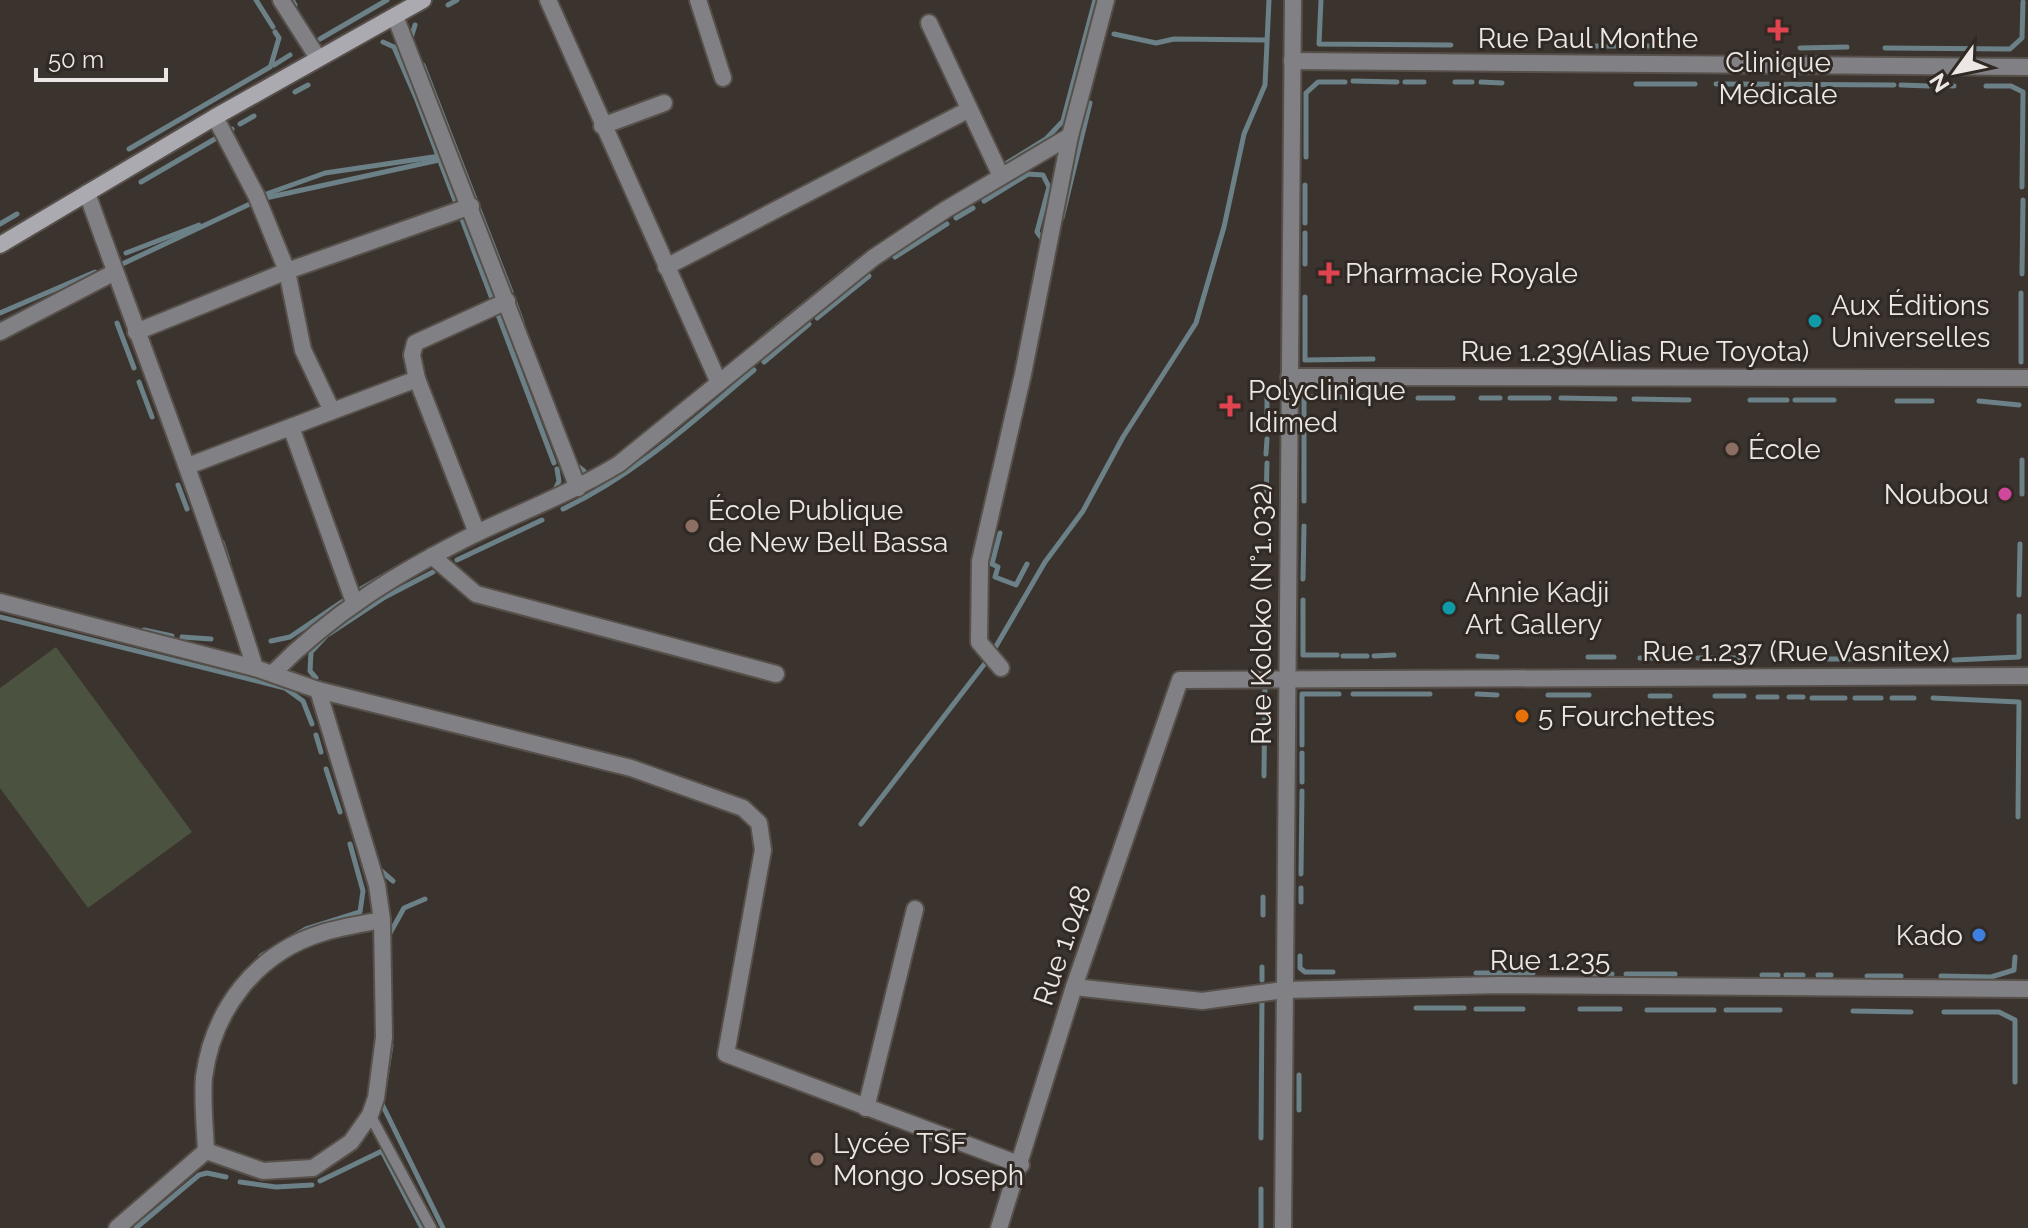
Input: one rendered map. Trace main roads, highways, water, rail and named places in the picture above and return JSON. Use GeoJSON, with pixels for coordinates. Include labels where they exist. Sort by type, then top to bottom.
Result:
{"type":"FeatureCollection","features":[{"type":"Feature","properties":{"kind":"main road"},"geometry":{"type":"LineString","coordinates":[[0,245],[215,117],[423,0]]}},
{"type":"Feature","properties":{"kind":"waterway"},"geometry":{"type":"LineString","coordinates":[[256,0],[273,27]]}},
{"type":"Feature","properties":{"kind":"waterway"},"geometry":{"type":"LineString","coordinates":[[292,0],[295,5]]}},
{"type":"Feature","properties":{"kind":"waterway"},"geometry":{"type":"LineString","coordinates":[[320,39],[387,0]]}},
{"type":"Feature","properties":{"kind":"waterway"},"geometry":{"type":"LineString","coordinates":[[448,5],[457,0]]}},
{"type":"Feature","properties":{"kind":"waterway"},"geometry":{"type":"LineString","coordinates":[[999,168],[1046,139],[1063,121],[1095,0]]}},
{"type":"Feature","properties":{"kind":"waterway"},"geometry":{"type":"LineString","coordinates":[[995,648],[1045,562],[1083,511],[1123,437],[1196,323],[1224,227],[1244,134],[1265,85],[1269,0]]}},
{"type":"Feature","properties":{"kind":"waterway"},"geometry":{"type":"LineString","coordinates":[[1321,0],[1319,44],[1451,45]]}},
{"type":"Feature","properties":{"kind":"waterway"},"geometry":{"type":"LineString","coordinates":[[1885,48],[2010,49],[2022,38],[2023,2]]}},
{"type":"Feature","properties":{"kind":"waterway"},"geometry":{"type":"LineString","coordinates":[[411,38],[415,25]]}},
{"type":"Feature","properties":{"kind":"waterway"},"geometry":{"type":"LineString","coordinates":[[271,65],[279,38],[275,32]]}},
{"type":"Feature","properties":{"kind":"waterway"},"geometry":{"type":"LineString","coordinates":[[1114,34],[1156,43],[1174,39],[1265,40]]}},
{"type":"Feature","properties":{"kind":"waterway"},"geometry":{"type":"LineString","coordinates":[[383,42],[394,47],[417,100],[554,463]]}},
{"type":"Feature","properties":{"kind":"waterway"},"geometry":{"type":"LineString","coordinates":[[1581,46],[1654,46]]}},
{"type":"Feature","properties":{"kind":"waterway"},"geometry":{"type":"LineString","coordinates":[[1800,48],[1847,47]]}},
{"type":"Feature","properties":{"kind":"waterway"},"geometry":{"type":"LineString","coordinates":[[274,65],[290,55]]}},
{"type":"Feature","properties":{"kind":"waterway"},"geometry":{"type":"LineString","coordinates":[[423,65],[511,292]]}},
{"type":"Feature","properties":{"kind":"waterway"},"geometry":{"type":"LineString","coordinates":[[129,149],[270,67]]}},
{"type":"Feature","properties":{"kind":"waterway"},"geometry":{"type":"LineString","coordinates":[[1353,81],[1397,82]]}},
{"type":"Feature","properties":{"kind":"waterway"},"geometry":{"type":"LineString","coordinates":[[1306,157],[1306,93],[1318,82],[1345,82]]}},
{"type":"Feature","properties":{"kind":"waterway"},"geometry":{"type":"LineString","coordinates":[[1405,82],[1424,82]]}},
{"type":"Feature","properties":{"kind":"waterway"},"geometry":{"type":"LineString","coordinates":[[1455,82],[1472,82]]}},
{"type":"Feature","properties":{"kind":"waterway"},"geometry":{"type":"LineString","coordinates":[[1481,82],[1502,83]]}},
{"type":"Feature","properties":{"kind":"waterway"},"geometry":{"type":"LineString","coordinates":[[1636,84],[1695,84]]}},
{"type":"Feature","properties":{"kind":"waterway"},"geometry":{"type":"LineString","coordinates":[[1716,84],[1894,85]]}},
{"type":"Feature","properties":{"kind":"waterway"},"geometry":{"type":"LineString","coordinates":[[295,92],[308,85]]}},
{"type":"Feature","properties":{"kind":"waterway"},"geometry":{"type":"LineString","coordinates":[[1901,85],[1929,86]]}},
{"type":"Feature","properties":{"kind":"waterway"},"geometry":{"type":"LineString","coordinates":[[1938,85],[1954,86]]}},
{"type":"Feature","properties":{"kind":"waterway"},"geometry":{"type":"LineString","coordinates":[[1986,86],[2011,86],[2023,92],[2022,187]]}},
{"type":"Feature","properties":{"kind":"waterway"},"geometry":{"type":"LineString","coordinates":[[1062,218],[1090,103]]}},
{"type":"Feature","properties":{"kind":"waterway"},"geometry":{"type":"LineString","coordinates":[[240,124],[254,116]]}},
{"type":"Feature","properties":{"kind":"waterway"},"geometry":{"type":"LineString","coordinates":[[141,182],[232,129]]}},
{"type":"Feature","properties":{"kind":"waterway"},"geometry":{"type":"LineString","coordinates":[[258,197],[325,173],[440,156]]}},
{"type":"Feature","properties":{"kind":"waterway"},"geometry":{"type":"LineString","coordinates":[[261,199],[439,160]]}},
{"type":"Feature","properties":{"kind":"waterway"},"geometry":{"type":"LineString","coordinates":[[984,201],[1028,174],[1043,175],[1049,187],[1037,232],[1046,244]]}},
{"type":"Feature","properties":{"kind":"waterway"},"geometry":{"type":"LineString","coordinates":[[1305,185],[1305,223]]}},
{"type":"Feature","properties":{"kind":"waterway"},"geometry":{"type":"LineString","coordinates":[[2022,274],[2023,200]]}},
{"type":"Feature","properties":{"kind":"waterway"},"geometry":{"type":"LineString","coordinates":[[118,266],[252,203]]}},
{"type":"Feature","properties":{"kind":"waterway"},"geometry":{"type":"LineString","coordinates":[[956,218],[973,208]]}},
{"type":"Feature","properties":{"kind":"waterway"},"geometry":{"type":"LineString","coordinates":[[0,224],[17,214]]}},
{"type":"Feature","properties":{"kind":"waterway"},"geometry":{"type":"LineString","coordinates":[[895,257],[947,224]]}},
{"type":"Feature","properties":{"kind":"waterway"},"geometry":{"type":"LineString","coordinates":[[126,253],[199,225]]}},
{"type":"Feature","properties":{"kind":"waterway"},"geometry":{"type":"LineString","coordinates":[[1305,233],[1305,264]]}},
{"type":"Feature","properties":{"kind":"waterway"},"geometry":{"type":"LineString","coordinates":[[759,341],[860,259]]}},
{"type":"Feature","properties":{"kind":"waterway"},"geometry":{"type":"LineString","coordinates":[[0,313],[95,272]]}},
{"type":"Feature","properties":{"kind":"waterway"},"geometry":{"type":"LineString","coordinates":[[817,318],[869,276]]}},
{"type":"Feature","properties":{"kind":"waterway"},"geometry":{"type":"LineString","coordinates":[[2021,293],[2021,362]]}},
{"type":"Feature","properties":{"kind":"waterway"},"geometry":{"type":"LineString","coordinates":[[1305,297],[1305,360],[1373,359]]}},
{"type":"Feature","properties":{"kind":"waterway"},"geometry":{"type":"LineString","coordinates":[[514,300],[522,322]]}},
{"type":"Feature","properties":{"kind":"waterway"},"geometry":{"type":"LineString","coordinates":[[117,323],[134,368]]}},
{"type":"Feature","properties":{"kind":"waterway"},"geometry":{"type":"LineString","coordinates":[[764,362],[809,324]]}},
{"type":"Feature","properties":{"kind":"waterway"},"geometry":{"type":"LineString","coordinates":[[563,509],[639,463],[754,370]]}},
{"type":"Feature","properties":{"kind":"waterway"},"geometry":{"type":"LineString","coordinates":[[139,382],[152,417]]}},
{"type":"Feature","properties":{"kind":"waterway"},"geometry":{"type":"LineString","coordinates":[[1304,388],[1304,501]]}},
{"type":"Feature","properties":{"kind":"waterway"},"geometry":{"type":"LineString","coordinates":[[1267,394],[1267,428]]}},
{"type":"Feature","properties":{"kind":"waterway"},"geometry":{"type":"LineString","coordinates":[[1306,397],[1342,397]]}},
{"type":"Feature","properties":{"kind":"waterway"},"geometry":{"type":"LineString","coordinates":[[1353,397],[1393,397]]}},
{"type":"Feature","properties":{"kind":"waterway"},"geometry":{"type":"LineString","coordinates":[[1418,398],[1453,398]]}},
{"type":"Feature","properties":{"kind":"waterway"},"geometry":{"type":"LineString","coordinates":[[1481,398],[1500,398]]}},
{"type":"Feature","properties":{"kind":"waterway"},"geometry":{"type":"LineString","coordinates":[[1510,398],[1549,398]]}},
{"type":"Feature","properties":{"kind":"waterway"},"geometry":{"type":"LineString","coordinates":[[1561,398],[1615,399]]}},
{"type":"Feature","properties":{"kind":"waterway"},"geometry":{"type":"LineString","coordinates":[[1634,399],[1689,400]]}},
{"type":"Feature","properties":{"kind":"waterway"},"geometry":{"type":"LineString","coordinates":[[1750,400],[1787,400]]}},
{"type":"Feature","properties":{"kind":"waterway"},"geometry":{"type":"LineString","coordinates":[[1795,400],[1834,400]]}},
{"type":"Feature","properties":{"kind":"waterway"},"geometry":{"type":"LineString","coordinates":[[1897,401],[1932,401]]}},
{"type":"Feature","properties":{"kind":"waterway"},"geometry":{"type":"LineString","coordinates":[[1979,401],[2019,405]]}},
{"type":"Feature","properties":{"kind":"waterway"},"geometry":{"type":"LineString","coordinates":[[1266,454],[1267,439]]}},
{"type":"Feature","properties":{"kind":"waterway"},"geometry":{"type":"LineString","coordinates":[[2022,460],[2022,494]]}},
{"type":"Feature","properties":{"kind":"waterway"},"geometry":{"type":"LineString","coordinates":[[1266,502],[1267,463]]}},
{"type":"Feature","properties":{"kind":"waterway"},"geometry":{"type":"LineString","coordinates":[[575,464],[584,471]]}},
{"type":"Feature","properties":{"kind":"waterway"},"geometry":{"type":"LineString","coordinates":[[554,492],[559,481],[557,469]]}},
{"type":"Feature","properties":{"kind":"waterway"},"geometry":{"type":"LineString","coordinates":[[178,485],[187,509]]}},
{"type":"Feature","properties":{"kind":"waterway"},"geometry":{"type":"LineString","coordinates":[[457,560],[542,520]]}},
{"type":"Feature","properties":{"kind":"waterway"},"geometry":{"type":"LineString","coordinates":[[1303,579],[1304,526]]}},
{"type":"Feature","properties":{"kind":"waterway"},"geometry":{"type":"LineString","coordinates":[[1000,533],[992,564],[998,567],[995,577],[1016,585],[1027,564]]}},
{"type":"Feature","properties":{"kind":"waterway"},"geometry":{"type":"LineString","coordinates":[[222,542],[228,560]]}},
{"type":"Feature","properties":{"kind":"waterway"},"geometry":{"type":"LineString","coordinates":[[2019,595],[2020,544]]}},
{"type":"Feature","properties":{"kind":"waterway"},"geometry":{"type":"LineString","coordinates":[[354,593],[397,568]]}},
{"type":"Feature","properties":{"kind":"waterway"},"geometry":{"type":"LineString","coordinates":[[329,634],[385,597],[433,572]]}},
{"type":"Feature","properties":{"kind":"waterway"},"geometry":{"type":"LineString","coordinates":[[271,641],[290,637],[349,597]]}},
{"type":"Feature","properties":{"kind":"waterway"},"geometry":{"type":"LineString","coordinates":[[1303,600],[1303,655],[1337,655]]}},
{"type":"Feature","properties":{"kind":"waterway"},"geometry":{"type":"LineString","coordinates":[[1954,660],[2019,657],[2019,616]]}},
{"type":"Feature","properties":{"kind":"waterway"},"geometry":{"type":"LineString","coordinates":[[0,617],[285,688],[303,701],[312,724]]}},
{"type":"Feature","properties":{"kind":"waterway"},"geometry":{"type":"LineString","coordinates":[[144,630],[172,636]]}},
{"type":"Feature","properties":{"kind":"waterway"},"geometry":{"type":"LineString","coordinates":[[316,678],[310,671],[311,652],[326,636]]}},
{"type":"Feature","properties":{"kind":"waterway"},"geometry":{"type":"LineString","coordinates":[[182,637],[211,639]]}},
{"type":"Feature","properties":{"kind":"waterway"},"geometry":{"type":"LineString","coordinates":[[1374,656],[1394,655]]}},
{"type":"Feature","properties":{"kind":"waterway"},"geometry":{"type":"LineString","coordinates":[[1343,656],[1367,656]]}},
{"type":"Feature","properties":{"kind":"waterway"},"geometry":{"type":"LineString","coordinates":[[1478,656],[1497,657]]}},
{"type":"Feature","properties":{"kind":"waterway"},"geometry":{"type":"LineString","coordinates":[[1588,657],[1614,657]]}},
{"type":"Feature","properties":{"kind":"waterway"},"geometry":{"type":"LineString","coordinates":[[1640,658],[1679,658]]}},
{"type":"Feature","properties":{"kind":"waterway"},"geometry":{"type":"LineString","coordinates":[[1698,658],[1721,658]]}},
{"type":"Feature","properties":{"kind":"waterway"},"geometry":{"type":"LineString","coordinates":[[1730,658],[1752,658]]}},
{"type":"Feature","properties":{"kind":"waterway"},"geometry":{"type":"LineString","coordinates":[[1805,659],[1857,659]]}},
{"type":"Feature","properties":{"kind":"waterway"},"geometry":{"type":"LineString","coordinates":[[861,824],[986,662]]}},
{"type":"Feature","properties":{"kind":"waterway"},"geometry":{"type":"LineString","coordinates":[[1264,776],[1265,681]]}},
{"type":"Feature","properties":{"kind":"waterway"},"geometry":{"type":"LineString","coordinates":[[1302,745],[1302,694],[1339,694]]}},
{"type":"Feature","properties":{"kind":"waterway"},"geometry":{"type":"LineString","coordinates":[[1353,694],[1430,694]]}},
{"type":"Feature","properties":{"kind":"waterway"},"geometry":{"type":"LineString","coordinates":[[1477,694],[1497,695]]}},
{"type":"Feature","properties":{"kind":"waterway"},"geometry":{"type":"LineString","coordinates":[[1548,695],[1589,695]]}},
{"type":"Feature","properties":{"kind":"waterway"},"geometry":{"type":"LineString","coordinates":[[1650,696],[1670,696]]}},
{"type":"Feature","properties":{"kind":"waterway"},"geometry":{"type":"LineString","coordinates":[[1715,696],[1744,696]]}},
{"type":"Feature","properties":{"kind":"waterway"},"geometry":{"type":"LineString","coordinates":[[1758,697],[1777,697]]}},
{"type":"Feature","properties":{"kind":"waterway"},"geometry":{"type":"LineString","coordinates":[[1789,697],[1803,697]]}},
{"type":"Feature","properties":{"kind":"waterway"},"geometry":{"type":"LineString","coordinates":[[1812,698],[1845,698]]}},
{"type":"Feature","properties":{"kind":"waterway"},"geometry":{"type":"LineString","coordinates":[[1855,698],[1881,698]]}},
{"type":"Feature","properties":{"kind":"waterway"},"geometry":{"type":"LineString","coordinates":[[1892,698],[1914,698]]}},
{"type":"Feature","properties":{"kind":"waterway"},"geometry":{"type":"LineString","coordinates":[[1933,698],[2019,702],[2018,817]]}},
{"type":"Feature","properties":{"kind":"waterway"},"geometry":{"type":"LineString","coordinates":[[316,735],[321,752]]}},
{"type":"Feature","properties":{"kind":"waterway"},"geometry":{"type":"LineString","coordinates":[[1302,753],[1302,782]]}},
{"type":"Feature","properties":{"kind":"waterway"},"geometry":{"type":"LineString","coordinates":[[326,769],[340,812]]}},
{"type":"Feature","properties":{"kind":"waterway"},"geometry":{"type":"LineString","coordinates":[[1301,874],[1302,791]]}},
{"type":"Feature","properties":{"kind":"waterway"},"geometry":{"type":"LineString","coordinates":[[261,956],[306,929],[360,912],[363,891],[350,844]]}},
{"type":"Feature","properties":{"kind":"waterway"},"geometry":{"type":"LineString","coordinates":[[379,869],[393,881]]}},
{"type":"Feature","properties":{"kind":"waterway"},"geometry":{"type":"LineString","coordinates":[[1301,888],[1301,902]]}},
{"type":"Feature","properties":{"kind":"waterway"},"geometry":{"type":"LineString","coordinates":[[1263,897],[1263,915]]}},
{"type":"Feature","properties":{"kind":"waterway"},"geometry":{"type":"LineString","coordinates":[[389,935],[404,908],[425,899]]}},
{"type":"Feature","properties":{"kind":"waterway"},"geometry":{"type":"LineString","coordinates":[[1300,956],[1300,968],[1305,972],[1333,972]]}},
{"type":"Feature","properties":{"kind":"waterway"},"geometry":{"type":"LineString","coordinates":[[1941,976],[1991,977],[2014,970],[2015,957]]}},
{"type":"Feature","properties":{"kind":"waterway"},"geometry":{"type":"LineString","coordinates":[[1262,967],[1262,980]]}},
{"type":"Feature","properties":{"kind":"waterway"},"geometry":{"type":"LineString","coordinates":[[1476,973],[1533,973]]}},
{"type":"Feature","properties":{"kind":"waterway"},"geometry":{"type":"LineString","coordinates":[[1586,974],[1612,974]]}},
{"type":"Feature","properties":{"kind":"waterway"},"geometry":{"type":"LineString","coordinates":[[1626,974],[1675,974]]}},
{"type":"Feature","properties":{"kind":"waterway"},"geometry":{"type":"LineString","coordinates":[[1762,975],[1778,975]]}},
{"type":"Feature","properties":{"kind":"waterway"},"geometry":{"type":"LineString","coordinates":[[1786,975],[1803,975]]}},
{"type":"Feature","properties":{"kind":"waterway"},"geometry":{"type":"LineString","coordinates":[[1818,975],[1831,975]]}},
{"type":"Feature","properties":{"kind":"waterway"},"geometry":{"type":"LineString","coordinates":[[1867,976],[1901,976]]}},
{"type":"Feature","properties":{"kind":"waterway"},"geometry":{"type":"LineString","coordinates":[[1261,1138],[1262,998]]}},
{"type":"Feature","properties":{"kind":"waterway"},"geometry":{"type":"LineString","coordinates":[[1416,1008],[1464,1008]]}},
{"type":"Feature","properties":{"kind":"waterway"},"geometry":{"type":"LineString","coordinates":[[1476,1009],[1523,1009]]}},
{"type":"Feature","properties":{"kind":"waterway"},"geometry":{"type":"LineString","coordinates":[[1580,1009],[1620,1009]]}},
{"type":"Feature","properties":{"kind":"waterway"},"geometry":{"type":"LineString","coordinates":[[1647,1010],[1714,1010]]}},
{"type":"Feature","properties":{"kind":"waterway"},"geometry":{"type":"LineString","coordinates":[[1726,1010],[1780,1010]]}},
{"type":"Feature","properties":{"kind":"waterway"},"geometry":{"type":"LineString","coordinates":[[1853,1011],[1911,1012]]}},
{"type":"Feature","properties":{"kind":"waterway"},"geometry":{"type":"LineString","coordinates":[[1944,1012],[1999,1012],[2015,1020],[2015,1082]]}},
{"type":"Feature","properties":{"kind":"waterway"},"geometry":{"type":"LineString","coordinates":[[384,1090],[391,1045]]}},
{"type":"Feature","properties":{"kind":"waterway"},"geometry":{"type":"LineString","coordinates":[[1299,1075],[1299,1110]]}},
{"type":"Feature","properties":{"kind":"waterway"},"geometry":{"type":"LineString","coordinates":[[382,1104],[443,1228]]}},
{"type":"Feature","properties":{"kind":"waterway"},"geometry":{"type":"LineString","coordinates":[[320,1181],[382,1151],[422,1228]]}},
{"type":"Feature","properties":{"kind":"waterway"},"geometry":{"type":"LineString","coordinates":[[136,1228],[199,1175],[207,1173],[226,1177]]}},
{"type":"Feature","properties":{"kind":"waterway"},"geometry":{"type":"LineString","coordinates":[[240,1182],[276,1187],[312,1185]]}},
{"type":"Feature","properties":{"kind":"waterway"},"geometry":{"type":"LineString","coordinates":[[1261,1189],[1261,1228]]}},
{"type":"Feature","properties":{"kind":"place","name":"Clinique Médicale"},"geometry":{"type":"Point","coordinates":[1778,30]}},
{"type":"Feature","properties":{"kind":"place","name":"Pharmacie Royale"},"geometry":{"type":"Point","coordinates":[1329,273]}},
{"type":"Feature","properties":{"kind":"place","name":"Aux Éditions Universelles"},"geometry":{"type":"Point","coordinates":[1815,321]}},
{"type":"Feature","properties":{"kind":"place","name":"Polyclinique Idimed"},"geometry":{"type":"Point","coordinates":[1230,406]}},
{"type":"Feature","properties":{"kind":"place","name":"École"},"geometry":{"type":"Point","coordinates":[1732,449]}},
{"type":"Feature","properties":{"kind":"place","name":"Noubou"},"geometry":{"type":"Point","coordinates":[2005,494]}},
{"type":"Feature","properties":{"kind":"place","name":"École Publique de New Bell Bassa"},"geometry":{"type":"Point","coordinates":[692,526]}},
{"type":"Feature","properties":{"kind":"place","name":"Annie Kadji Art Gallery"},"geometry":{"type":"Point","coordinates":[1449,608]}},
{"type":"Feature","properties":{"kind":"place","name":"5 Fourchettes"},"geometry":{"type":"Point","coordinates":[1522,716]}},
{"type":"Feature","properties":{"kind":"place","name":"Kado"},"geometry":{"type":"Point","coordinates":[1979,935]}},
{"type":"Feature","properties":{"kind":"place","name":"Lycée TSF Mongo Joseph"},"geometry":{"type":"Point","coordinates":[817,1159]}}]}
